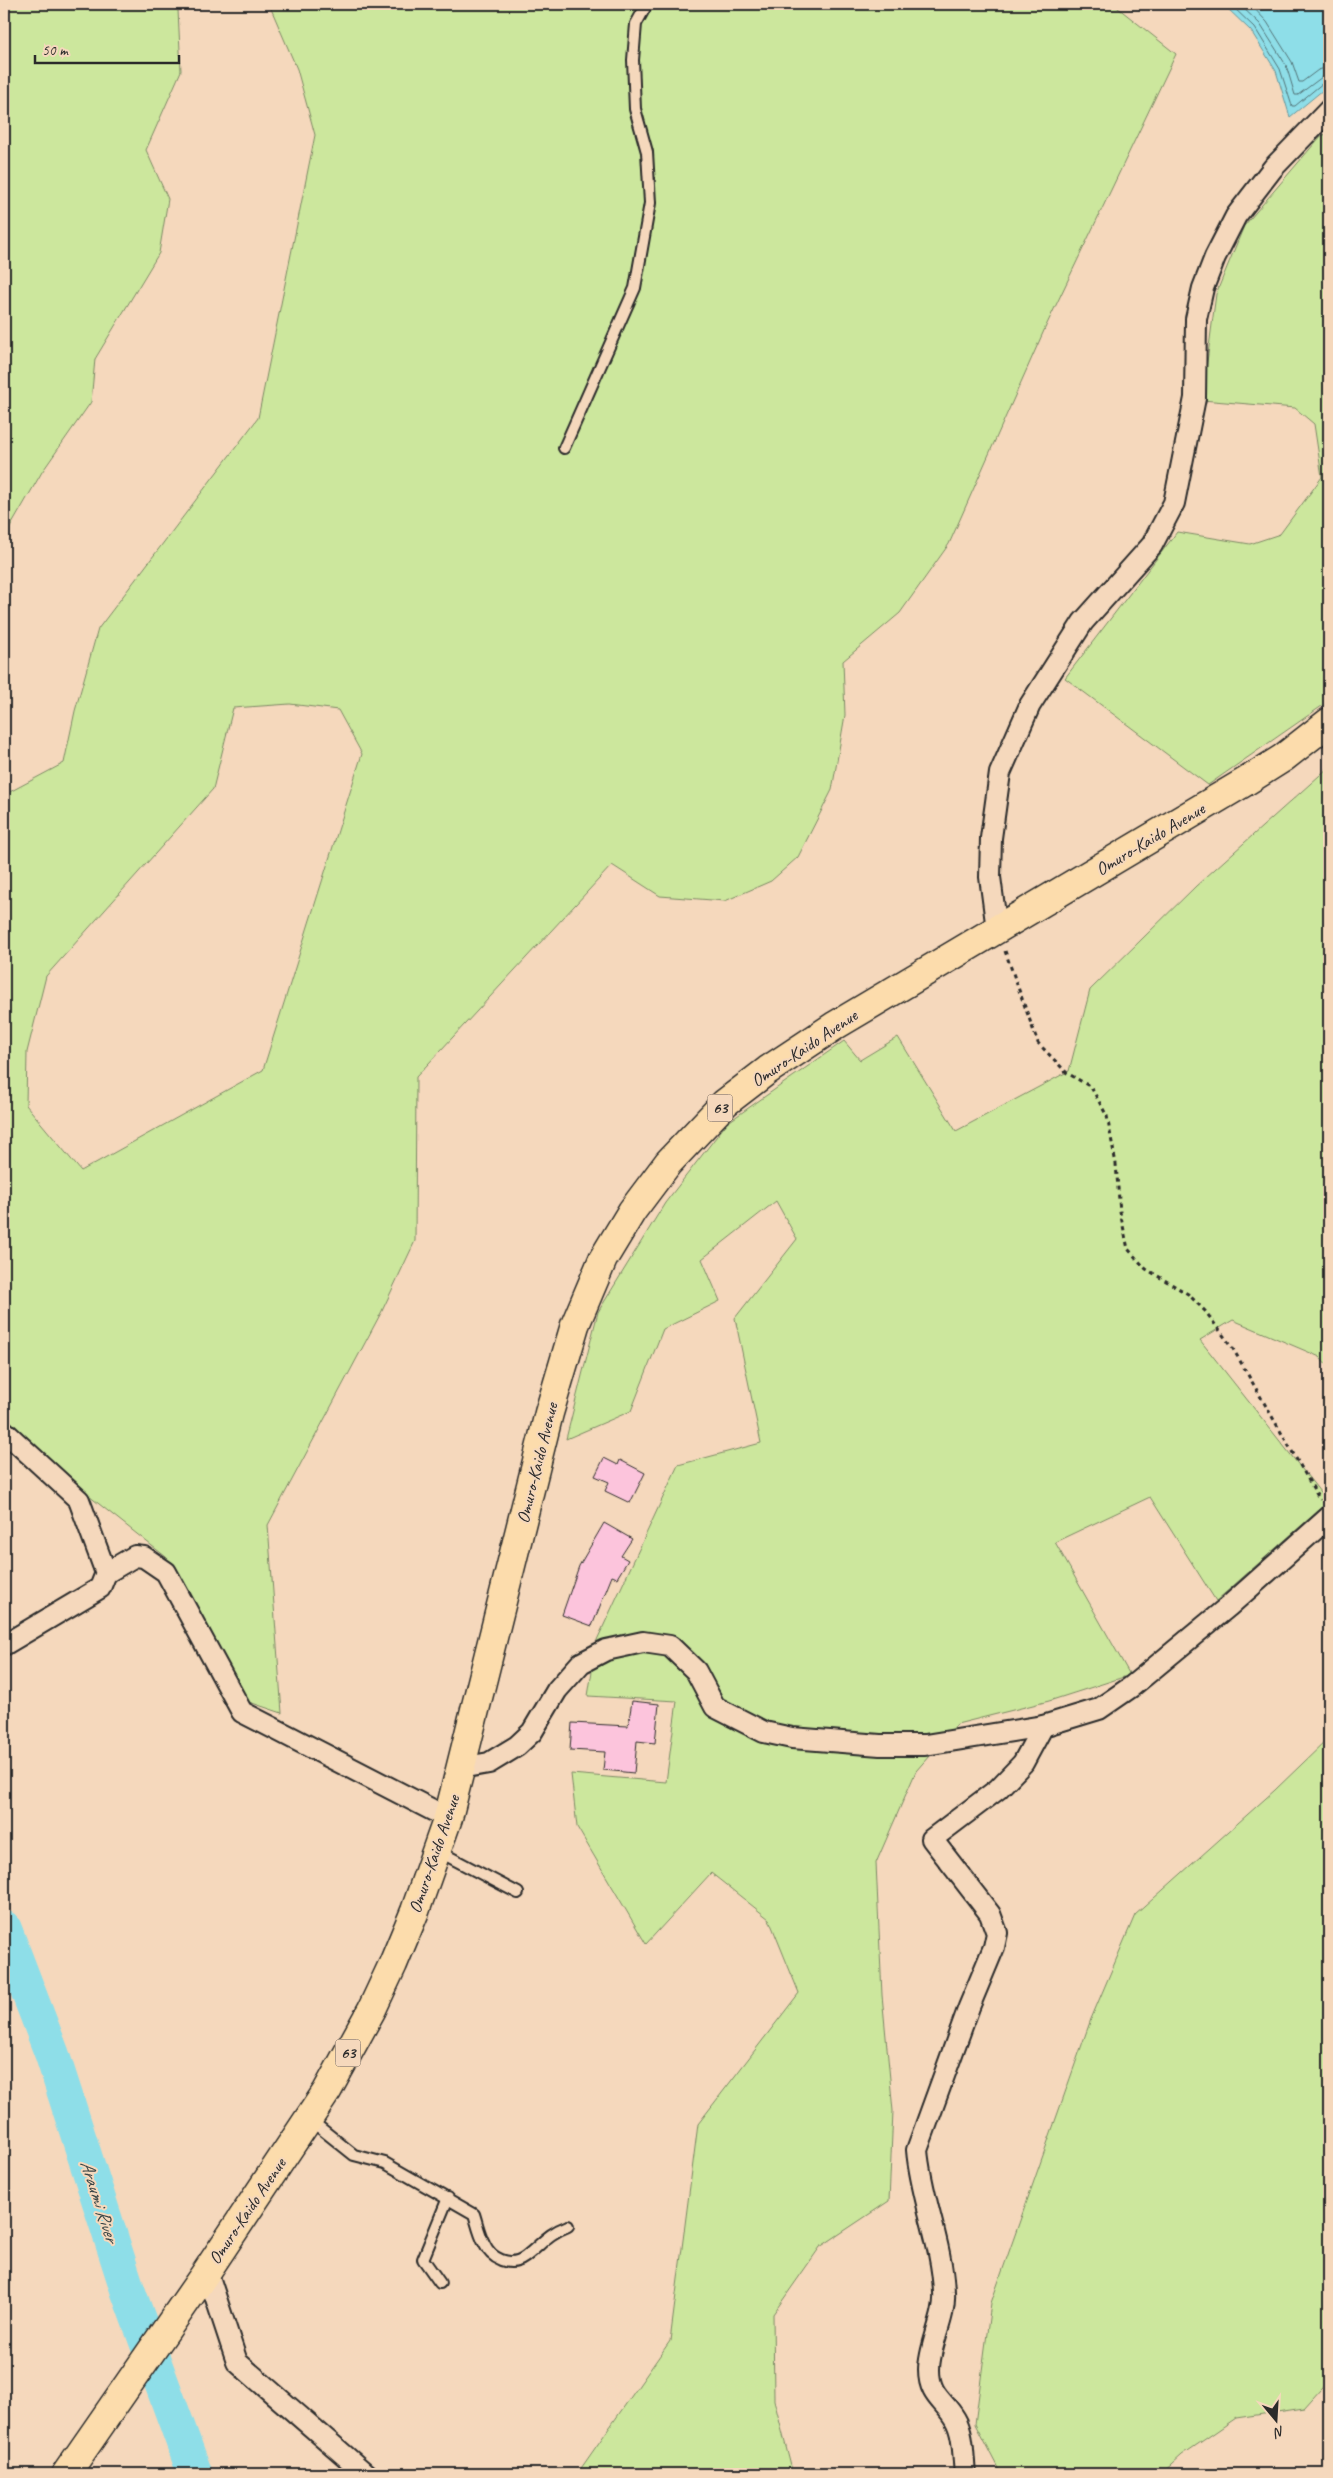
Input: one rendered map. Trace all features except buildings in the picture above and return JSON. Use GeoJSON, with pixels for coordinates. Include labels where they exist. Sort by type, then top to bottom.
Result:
{"type":"FeatureCollection","features":[{"type":"Feature","properties":{"kind":"main road","name":"Omuro-Kaido Avenue"},"geometry":{"type":"LineString","coordinates":[[66,2474],[207,2271],[308,2119],[327,2090],[372,2009],[415,1912],[448,1818],[549,1412],[568,1348],[603,1259],[632,1211],[668,1163],[732,1098],[836,1025],[1245,782],[1283,758],[1329,722]]}},
{"type":"Feature","properties":{"kind":"street"},"geometry":{"type":"LineString","coordinates":[[997,930],[990,877],[991,838],[1000,773],[1030,705],[1082,622],[1152,545],[1174,503],[1195,398],[1196,319],[1202,288],[1215,256],[1236,216],[1262,181],[1329,110]]}},
{"type":"Feature","properties":{"kind":"street"},"geometry":{"type":"LineString","coordinates":[[4,1431],[79,1500],[106,1573]]}},
{"type":"Feature","properties":{"kind":"street"},"geometry":{"type":"LineString","coordinates":[[461,1768],[489,1764],[517,1746],[532,1732],[557,1690],[581,1663],[606,1650],[643,1642],[670,1646],[696,1671],[716,1707],[764,1732],[792,1738],[870,1744],[925,1745],[1043,1726],[1099,1708],[1132,1688],[1229,1606],[1327,1512]]}},
{"type":"Feature","properties":{"kind":"street"},"geometry":{"type":"LineString","coordinates":[[4,1645],[100,1588],[106,1573],[135,1556],[144,1557],[166,1572],[242,1712],[448,1818]]}},
{"type":"Feature","properties":{"kind":"street"},"geometry":{"type":"LineString","coordinates":[[965,2474],[961,2432],[955,2418],[933,2394],[929,2370],[945,2294],[940,2255],[919,2175],[917,2150],[969,2007],[994,1946],[997,1933],[990,1914],[932,1839],[998,1789],[1022,1763],[1043,1726]]}},
{"type":"Feature","properties":{"kind":"street"},"geometry":{"type":"LineString","coordinates":[[207,2271],[237,2362],[366,2474]]}},
{"type":"Feature","properties":{"kind":"lane"},"geometry":{"type":"LineString","coordinates":[[564,448],[635,288],[650,203],[648,152],[635,109],[632,60],[636,24],[647,4]]}},
{"type":"Feature","properties":{"kind":"lane"},"geometry":{"type":"LineString","coordinates":[[438,1851],[518,1893]]}},
{"type":"Feature","properties":{"kind":"lane"},"geometry":{"type":"LineString","coordinates":[[308,2119],[354,2155],[386,2163],[474,2214],[484,2245],[499,2260],[511,2263],[524,2258],[552,2232],[568,2226]]}},
{"type":"Feature","properties":{"kind":"lane"},"geometry":{"type":"LineString","coordinates":[[440,2284],[423,2259],[448,2198]]}},
{"type":"Feature","properties":{"kind":"path"},"geometry":{"type":"LineString","coordinates":[[997,930],[1038,1042],[1067,1073],[1091,1087],[1107,1116],[1116,1164],[1120,1212],[1128,1249],[1146,1269],[1188,1294],[1205,1311],[1232,1348],[1327,1512]]}},
{"type":"Feature","properties":{"kind":"green space"},"geometry":{"type":"Polygon","coordinates":[[[4,4],[175,4],[178,10],[181,71],[146,150],[168,199],[159,253],[95,359],[91,402],[42,472],[4,538],[4,4]]]}},
{"type":"Feature","properties":{"kind":"green space"},"geometry":{"type":"Polygon","coordinates":[[[269,4],[1113,4],[1176,54],[1046,326],[949,544],[900,613],[843,661],[845,715],[832,790],[798,857],[771,881],[725,901],[660,896],[612,865],[416,1077],[415,1241],[382,1311],[268,1525],[282,1713],[246,1701],[166,1557],[89,1496],[4,1416],[4,795],[64,763],[75,711],[98,629],[258,418],[315,135],[297,69],[269,4]],[[290,704],[233,708],[213,789],[46,976],[27,1052],[26,1105],[81,1171],[263,1070],[362,754],[338,710],[290,704]]]}},
{"type":"Feature","properties":{"kind":"green space"},"geometry":{"type":"Polygon","coordinates":[[[1329,133],[1329,701],[1208,785],[1065,678],[1177,532],[1250,544],[1280,534],[1322,477],[1314,424],[1295,408],[1202,400],[1216,294],[1244,226],[1321,136],[1329,133]]]}},
{"type":"Feature","properties":{"kind":"green space"},"geometry":{"type":"Polygon","coordinates":[[[1329,767],[1329,1367],[1320,1357],[1233,1320],[1200,1340],[1328,1502],[1216,1601],[1150,1497],[1055,1542],[1130,1675],[1049,1701],[957,1724],[916,1771],[876,1863],[882,1995],[893,2111],[889,2201],[820,2247],[773,2314],[774,2400],[793,2474],[577,2474],[670,2341],[698,2124],[799,1993],[769,1919],[711,1873],[646,1944],[577,1827],[571,1774],[666,1782],[677,1701],[588,1696],[597,1640],[678,1465],[761,1443],[735,1318],[797,1239],[776,1201],[702,1259],[720,1301],[663,1329],[631,1411],[566,1439],[598,1312],[665,1203],[727,1123],[844,1041],[860,1060],[898,1037],[956,1131],[1069,1071],[1090,990],[1196,886],[1329,767]]]}},
{"type":"Feature","properties":{"kind":"green space"},"geometry":{"type":"Polygon","coordinates":[[[1329,1738],[1329,2380],[1304,2408],[1236,2418],[1182,2455],[1161,2474],[1001,2474],[975,2424],[991,2303],[1091,2019],[1135,1915],[1275,1790],[1329,1738]]]}},
{"type":"Feature","properties":{"kind":"water"},"geometry":{"type":"Polygon","coordinates":[[[1329,4],[1329,85],[1290,117],[1276,71],[1251,31],[1224,5],[1329,4]]]}},
{"type":"Feature","properties":{"kind":"waterway","name":"Araumi River"},"geometry":{"type":"LineString","coordinates":[[4,1928],[52,2054],[128,2291],[195,2474]]}}]}
